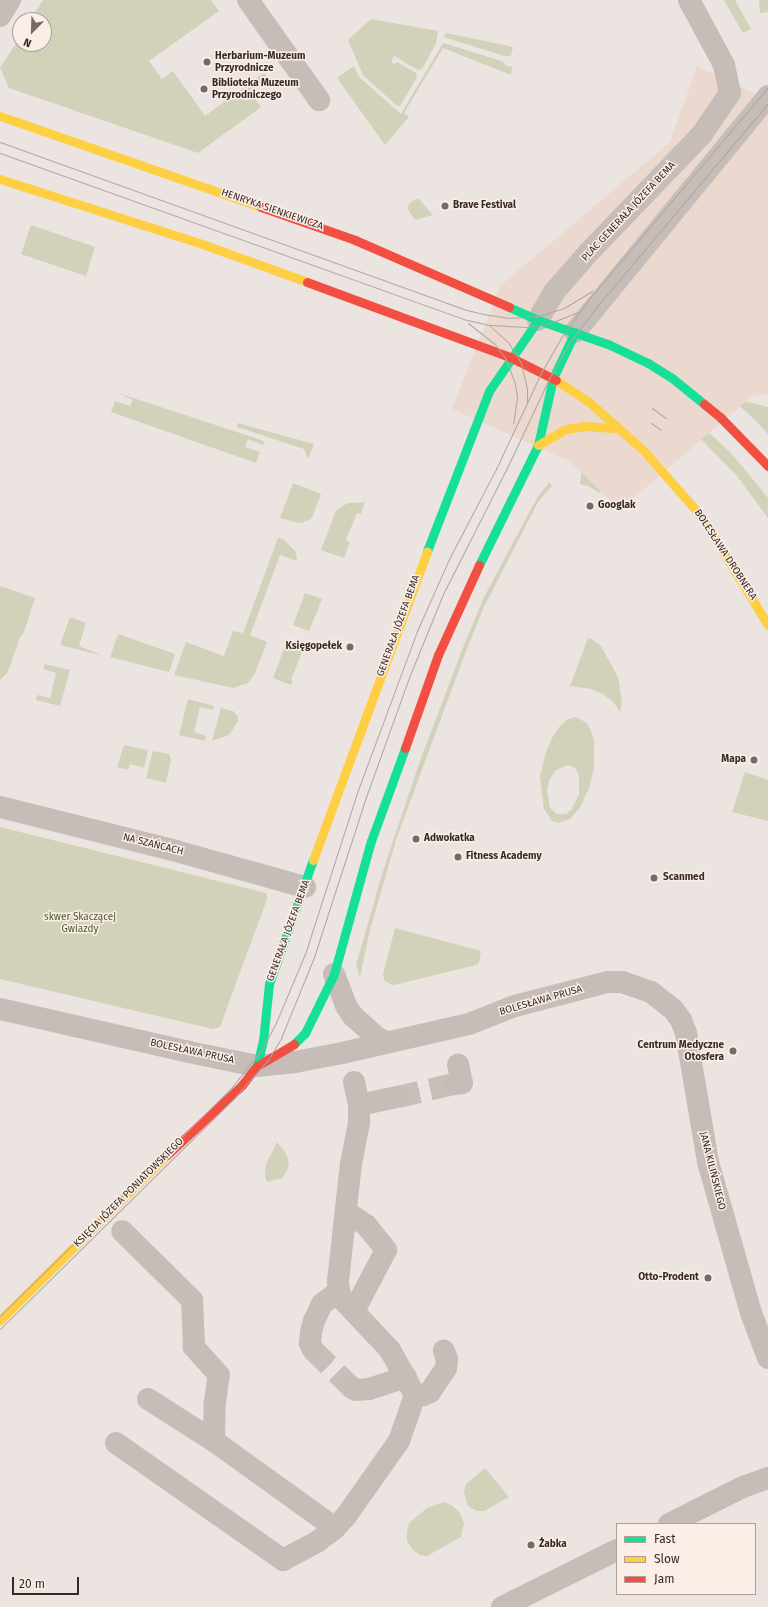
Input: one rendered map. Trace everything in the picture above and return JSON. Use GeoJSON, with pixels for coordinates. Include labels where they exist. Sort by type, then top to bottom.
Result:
{"type":"FeatureCollection","features":[{"type":"Feature","properties":{"kind":"street"},"geometry":{"type":"LineString","coordinates":[[0,16],[10,0]]}},
{"type":"Feature","properties":{"kind":"street"},"geometry":{"type":"LineString","coordinates":[[248,0],[319,100]]}},
{"type":"Feature","properties":{"kind":"street"},"geometry":{"type":"LineString","coordinates":[[257,1066],[292,1045],[305,1033],[334,974],[339,951],[371,841],[438,655],[458,608],[538,445],[553,378],[575,332],[762,103],[730,93],[724,65],[689,0]]}},
{"type":"Feature","properties":{"kind":"street","name":"PLAC GENERAŁA JÓZEFA BEMA"},"geometry":{"type":"LineString","coordinates":[[512,358],[556,291],[592,250],[702,134],[730,93]]}},
{"type":"Feature","properties":{"kind":"street","name":"HENRYKA SIENKIEWICZA"},"geometry":{"type":"LineString","coordinates":[[0,116],[355,240],[479,296],[538,320],[575,332]]}},
{"type":"Feature","properties":{"kind":"street"},"geometry":{"type":"LineString","coordinates":[[0,179],[205,245],[512,358]]}},
{"type":"Feature","properties":{"kind":"street"},"geometry":{"type":"LineString","coordinates":[[575,332],[610,345],[648,363],[672,378],[720,417],[768,466]]}},
{"type":"Feature","properties":{"kind":"street","name":"BOLESŁAWA DROBNERA"},"geometry":{"type":"LineString","coordinates":[[512,358],[553,378],[589,402],[649,457],[702,517],[768,624]]}},
{"type":"Feature","properties":{"kind":"street","name":"GENERAŁA JÓZEFA BEMA"},"geometry":{"type":"LineString","coordinates":[[257,1066],[263,1042],[269,984],[305,887],[334,801],[477,419],[489,391],[512,358]]}},
{"type":"Feature","properties":{"kind":"street"},"geometry":{"type":"LineString","coordinates":[[538,445],[566,429],[585,426],[616,428]]}},
{"type":"Feature","properties":{"kind":"street","name":"NA SZAŃCACH"},"geometry":{"type":"LineString","coordinates":[[0,807],[176,851],[305,887]]}},
{"type":"Feature","properties":{"kind":"street"},"geometry":{"type":"LineString","coordinates":[[334,974],[346,1006],[353,1016],[376,1036],[386,1042]]}},
{"type":"Feature","properties":{"kind":"street","name":"BOLESŁAWA PRUSA"},"geometry":{"type":"LineString","coordinates":[[0,1009],[188,1052],[257,1066],[295,1062],[342,1053],[469,1024],[515,1006],[608,982],[622,982],[651,992]]}},
{"type":"Feature","properties":{"kind":"street","name":"JANA KILIŃSKIEGO"},"geometry":{"type":"LineString","coordinates":[[651,992],[673,1008],[681,1020],[686,1032],[708,1162],[751,1313],[768,1358]]}},
{"type":"Feature","properties":{"kind":"street","name":"KSIĘCIA JÓZEFA PONIATOWSKIEGO"},"geometry":{"type":"LineString","coordinates":[[0,1320],[204,1119],[242,1084],[257,1066]]}},
{"type":"Feature","properties":{"kind":"street"},"geometry":{"type":"LineString","coordinates":[[354,1082],[359,1123],[351,1164],[338,1280],[339,1291],[342,1299],[390,1350],[411,1386],[423,1395],[430,1392],[446,1368],[447,1359],[444,1351]]}},
{"type":"Feature","properties":{"kind":"street"},"geometry":{"type":"LineString","coordinates":[[358,1105],[398,1097]]}},
{"type":"Feature","properties":{"kind":"street"},"geometry":{"type":"LineString","coordinates":[[346,1212],[366,1225],[386,1250],[354,1311]]}},
{"type":"Feature","properties":{"kind":"street"},"geometry":{"type":"LineString","coordinates":[[122,1231],[192,1300],[194,1347],[219,1375],[215,1402],[214,1442]]}},
{"type":"Feature","properties":{"kind":"street"},"geometry":{"type":"LineString","coordinates":[[313,1350],[310,1343],[314,1321],[322,1304],[339,1291]]}},
{"type":"Feature","properties":{"kind":"street"},"geometry":{"type":"LineString","coordinates":[[352,1388],[356,1390],[411,1386]]}},
{"type":"Feature","properties":{"kind":"street"},"geometry":{"type":"LineString","coordinates":[[116,1443],[283,1560],[318,1541],[335,1528],[346,1516],[400,1441],[411,1386]]}},
{"type":"Feature","properties":{"kind":"street"},"geometry":{"type":"LineString","coordinates":[[148,1399],[214,1442],[335,1528]]}},
{"type":"Feature","properties":{"kind":"street"},"geometry":{"type":"LineString","coordinates":[[671,1523],[743,1487],[768,1478]]}},
{"type":"Feature","properties":{"kind":"street"},"geometry":{"type":"LineString","coordinates":[[502,1607],[616,1550]]}},
{"type":"Feature","properties":{"kind":"green space"},"geometry":{"type":"Polygon","coordinates":[[[43,0],[211,0],[219,11],[149,61],[162,79],[173,71],[205,116],[264,73],[267,78],[249,91],[261,107],[198,153],[9,88],[0,68],[12,49],[12,52],[52,52],[52,12],[35,12],[43,0]]]}},
{"type":"Feature","properties":{"kind":"green space"},"geometry":{"type":"Polygon","coordinates":[[[724,0],[735,0],[751,29],[743,33],[724,0]]]}},
{"type":"Feature","properties":{"kind":"green space"},"geometry":{"type":"Polygon","coordinates":[[[759,0],[768,0],[768,12],[760,13],[759,0]]]}},
{"type":"Feature","properties":{"kind":"green space"},"geometry":{"type":"Polygon","coordinates":[[[371,19],[438,31],[436,43],[422,69],[418,70],[394,56],[391,62],[394,64],[397,62],[416,73],[417,77],[400,106],[397,106],[363,75],[348,40],[371,19]]]}},
{"type":"Feature","properties":{"kind":"green space"},"geometry":{"type":"Polygon","coordinates":[[[446,33],[513,47],[511,56],[504,56],[444,37],[446,33]]]}},
{"type":"Feature","properties":{"kind":"green space"},"geometry":{"type":"Polygon","coordinates":[[[443,43],[502,61],[507,66],[512,67],[511,75],[443,48],[404,113],[409,117],[385,145],[337,78],[354,66],[359,77],[401,114],[443,43]]]}},
{"type":"Feature","properties":{"kind":"green space"},"geometry":{"type":"Polygon","coordinates":[[[418,198],[433,215],[415,220],[407,208],[410,203],[418,198]]]}},
{"type":"Feature","properties":{"kind":"green space"},"geometry":{"type":"Polygon","coordinates":[[[31,225],[95,247],[86,276],[21,254],[31,225]]]}},
{"type":"Feature","properties":{"kind":"green space"},"geometry":{"type":"Polygon","coordinates":[[[118,393],[264,441],[263,445],[248,439],[245,447],[260,452],[256,463],[111,412],[115,401],[130,406],[133,400],[118,393]]]}},
{"type":"Feature","properties":{"kind":"green space"},"geometry":{"type":"Polygon","coordinates":[[[731,398],[768,407],[768,434],[756,421],[731,398]]]}},
{"type":"Feature","properties":{"kind":"green space"},"geometry":{"type":"Polygon","coordinates":[[[238,423],[314,444],[308,459],[304,449],[237,427],[238,423]]]}},
{"type":"Feature","properties":{"kind":"green space"},"geometry":{"type":"Polygon","coordinates":[[[704,428],[732,454],[768,498],[768,518],[737,476],[698,436],[704,428]]]}},
{"type":"Feature","properties":{"kind":"green space"},"geometry":{"type":"Polygon","coordinates":[[[583,461],[618,473],[599,493],[590,487],[580,484],[583,461]]]}},
{"type":"Feature","properties":{"kind":"green space"},"geometry":{"type":"Polygon","coordinates":[[[549,482],[552,486],[538,502],[484,607],[466,651],[396,840],[370,930],[360,977],[356,965],[383,871],[421,758],[462,650],[484,597],[537,498],[549,482]]]}},
{"type":"Feature","properties":{"kind":"green space"},"geometry":{"type":"Polygon","coordinates":[[[293,483],[321,494],[311,519],[304,522],[298,523],[280,518],[293,483]]]}},
{"type":"Feature","properties":{"kind":"green space"},"geometry":{"type":"Polygon","coordinates":[[[365,502],[361,514],[357,513],[346,540],[350,542],[344,558],[321,550],[336,510],[348,503],[365,502]]]}},
{"type":"Feature","properties":{"kind":"green space"},"geometry":{"type":"Polygon","coordinates":[[[278,538],[283,539],[296,552],[297,561],[280,555],[250,635],[267,642],[254,675],[248,683],[233,688],[174,675],[186,642],[224,656],[233,631],[243,633],[278,538]]]}},
{"type":"Feature","properties":{"kind":"green space"},"geometry":{"type":"Polygon","coordinates":[[[0,586],[35,598],[23,635],[21,635],[10,666],[7,673],[0,680],[0,586]]]}},
{"type":"Feature","properties":{"kind":"green space"},"geometry":{"type":"Polygon","coordinates":[[[305,593],[322,599],[309,631],[293,625],[305,593]]]}},
{"type":"Feature","properties":{"kind":"green space"},"geometry":{"type":"Polygon","coordinates":[[[70,617],[86,623],[79,646],[104,656],[60,645],[70,617]]]}},
{"type":"Feature","properties":{"kind":"green space"},"geometry":{"type":"Polygon","coordinates":[[[118,634],[175,654],[169,672],[110,657],[118,634]]]}},
{"type":"Feature","properties":{"kind":"green space"},"geometry":{"type":"Polygon","coordinates":[[[588,638],[592,639],[601,646],[618,677],[622,702],[620,712],[614,703],[603,694],[591,689],[570,686],[588,638]]]}},
{"type":"Feature","properties":{"kind":"green space"},"geometry":{"type":"Polygon","coordinates":[[[286,643],[303,649],[291,680],[293,681],[291,685],[273,678],[286,643]]]}},
{"type":"Feature","properties":{"kind":"green space"},"geometry":{"type":"Polygon","coordinates":[[[45,664],[70,670],[60,706],[36,700],[37,695],[50,698],[56,673],[43,669],[45,664]]]}},
{"type":"Feature","properties":{"kind":"green space"},"geometry":{"type":"Polygon","coordinates":[[[188,699],[214,706],[213,710],[200,707],[194,732],[206,736],[205,741],[179,735],[188,699]]]}},
{"type":"Feature","properties":{"kind":"green space"},"geometry":{"type":"Polygon","coordinates":[[[221,708],[233,711],[238,717],[238,721],[229,735],[212,741],[221,708]]]}},
{"type":"Feature","properties":{"kind":"green space"},"geometry":{"type":"Polygon","coordinates":[[[576,717],[587,723],[594,741],[594,768],[589,788],[581,806],[570,819],[558,823],[552,821],[544,809],[540,776],[546,752],[552,738],[560,726],[568,719],[576,717]],[[567,765],[556,770],[550,779],[547,791],[550,808],[557,814],[566,814],[572,809],[579,794],[579,776],[575,768],[567,765]]]}},
{"type":"Feature","properties":{"kind":"green space"},"geometry":{"type":"Polygon","coordinates":[[[124,745],[148,750],[144,768],[130,764],[128,770],[117,767],[124,745]]]}},
{"type":"Feature","properties":{"kind":"green space"},"geometry":{"type":"Polygon","coordinates":[[[153,751],[169,754],[171,760],[166,783],[146,778],[153,751]]]}},
{"type":"Feature","properties":{"kind":"green space"},"geometry":{"type":"Polygon","coordinates":[[[745,772],[768,780],[768,821],[732,812],[745,772]]]}},
{"type":"Feature","properties":{"kind":"green space","name":"skwer Skaczącej Gwiazdy"},"geometry":{"type":"Polygon","coordinates":[[[0,827],[266,893],[267,899],[220,1027],[213,1029],[0,979],[0,827]]]}},
{"type":"Feature","properties":{"kind":"green space"},"geometry":{"type":"Polygon","coordinates":[[[395,928],[481,951],[479,963],[394,985],[390,984],[384,980],[383,974],[395,928]]]}},
{"type":"Feature","properties":{"kind":"green space"},"geometry":{"type":"Polygon","coordinates":[[[277,1142],[287,1155],[289,1164],[287,1171],[282,1178],[267,1182],[265,1176],[266,1164],[277,1142]]]}},
{"type":"Feature","properties":{"kind":"green space"},"geometry":{"type":"Polygon","coordinates":[[[485,1468],[509,1497],[484,1511],[477,1511],[469,1507],[464,1491],[466,1484],[485,1468]]]}},
{"type":"Feature","properties":{"kind":"green space"},"geometry":{"type":"Polygon","coordinates":[[[444,1502],[453,1506],[460,1513],[464,1523],[461,1537],[427,1556],[420,1555],[412,1549],[407,1541],[409,1523],[427,1508],[444,1502]]]}},
{"type":"Feature","properties":{"kind":"shaded area"},"geometry":{"type":"Polygon","coordinates":[[[697,66],[768,100],[768,394],[752,396],[620,510],[569,461],[452,409],[500,286],[670,142],[697,66]]]}},
{"type":"Feature","properties":{"kind":"tunnel"},"geometry":{"type":"LineString","coordinates":[[398,1097],[454,1084]]}},
{"type":"Feature","properties":{"kind":"tunnel"},"geometry":{"type":"LineString","coordinates":[[313,1350],[352,1388]]}},
{"type":"Feature","properties":{"kind":"tram line"},"geometry":{"type":"LineString","coordinates":[[0,1316],[232,1087],[262,1049],[275,1025],[305,954],[358,790],[417,631],[449,559],[496,469],[541,373],[561,338],[589,299],[768,87]]}},
{"type":"Feature","properties":{"kind":"tram line"},"geometry":{"type":"LineString","coordinates":[[0,1329],[235,1097],[268,1060],[281,1038],[314,957],[366,797],[410,675],[443,594],[505,472],[550,377],[569,343],[599,304],[768,103]]}},
{"type":"Feature","properties":{"kind":"tram line"},"geometry":{"type":"LineString","coordinates":[[0,142],[463,309],[509,318],[538,316],[564,308],[592,291]]}},
{"type":"Feature","properties":{"kind":"tram line"},"geometry":{"type":"LineString","coordinates":[[0,153],[463,319],[490,325],[527,327],[548,324],[578,312]]}},
{"type":"Feature","properties":{"kind":"tram line"},"geometry":{"type":"LineString","coordinates":[[468,323],[494,343],[506,359],[515,384],[517,397],[513,424]]}},
{"type":"Feature","properties":{"kind":"tram line"},"geometry":{"type":"LineString","coordinates":[[490,326],[508,342],[521,363],[527,388],[527,401]]}},
{"type":"Feature","properties":{"kind":"tram line"},"geometry":{"type":"LineString","coordinates":[[652,408],[666,418]]}},
{"type":"Feature","properties":{"kind":"tram line"},"geometry":{"type":"LineString","coordinates":[[651,423],[661,430]]}},
{"type":"Feature","properties":{"kind":"traffic: fast"},"geometry":{"type":"LineString","coordinates":[[509,307],[538,320],[610,345],[648,363],[672,378],[704,404]]}},
{"type":"Feature","properties":{"kind":"traffic: fast"},"geometry":{"type":"LineString","coordinates":[[427,551],[489,391],[538,320]]}},
{"type":"Feature","properties":{"kind":"traffic: fast"},"geometry":{"type":"LineString","coordinates":[[479,565],[538,445],[553,378],[575,332]]}},
{"type":"Feature","properties":{"kind":"traffic: fast"},"geometry":{"type":"LineString","coordinates":[[294,1044],[305,1033],[334,974],[371,841],[405,748]]}},
{"type":"Feature","properties":{"kind":"traffic: fast"},"geometry":{"type":"LineString","coordinates":[[257,1066],[263,1041],[269,984],[313,860]]}},
{"type":"Feature","properties":{"kind":"traffic: slow"},"geometry":{"type":"LineString","coordinates":[[0,116],[261,207]]}},
{"type":"Feature","properties":{"kind":"traffic: slow"},"geometry":{"type":"LineString","coordinates":[[0,179],[205,245],[307,282]]}},
{"type":"Feature","properties":{"kind":"traffic: slow"},"geometry":{"type":"LineString","coordinates":[[556,380],[589,402],[644,451],[702,517],[768,625]]}},
{"type":"Feature","properties":{"kind":"traffic: slow"},"geometry":{"type":"LineString","coordinates":[[538,445],[566,429],[585,426],[616,428]]}},
{"type":"Feature","properties":{"kind":"traffic: slow"},"geometry":{"type":"LineString","coordinates":[[313,860],[427,551]]}},
{"type":"Feature","properties":{"kind":"traffic: slow"},"geometry":{"type":"LineString","coordinates":[[0,1320],[167,1155]]}},
{"type":"Feature","properties":{"kind":"traffic: jam"},"geometry":{"type":"LineString","coordinates":[[261,207],[355,240],[509,307]]}},
{"type":"Feature","properties":{"kind":"traffic: jam"},"geometry":{"type":"LineString","coordinates":[[307,282],[512,358],[556,380]]}},
{"type":"Feature","properties":{"kind":"traffic: jam"},"geometry":{"type":"LineString","coordinates":[[704,404],[720,417],[768,466]]}},
{"type":"Feature","properties":{"kind":"traffic: jam"},"geometry":{"type":"LineString","coordinates":[[405,748],[438,655],[479,565]]}},
{"type":"Feature","properties":{"kind":"traffic: jam"},"geometry":{"type":"LineString","coordinates":[[167,1155],[242,1085],[257,1066],[294,1044]]}},
{"type":"Feature","properties":{"kind":"place","name":"Herbarium-Muzeum Przyrodnicze"},"geometry":{"type":"Point","coordinates":[207,62]}},
{"type":"Feature","properties":{"kind":"place","name":"Biblioteka Muzeum Przyrodniczego"},"geometry":{"type":"Point","coordinates":[204,89]}},
{"type":"Feature","properties":{"kind":"place","name":"Brave Festival"},"geometry":{"type":"Point","coordinates":[445,206]}},
{"type":"Feature","properties":{"kind":"place","name":"Googlak"},"geometry":{"type":"Point","coordinates":[590,506]}},
{"type":"Feature","properties":{"kind":"place","name":"Księgopełek"},"geometry":{"type":"Point","coordinates":[350,647]}},
{"type":"Feature","properties":{"kind":"place","name":"Mapa"},"geometry":{"type":"Point","coordinates":[754,760]}},
{"type":"Feature","properties":{"kind":"place","name":"Adwokatka"},"geometry":{"type":"Point","coordinates":[416,839]}},
{"type":"Feature","properties":{"kind":"place","name":"Fitness Academy"},"geometry":{"type":"Point","coordinates":[458,857]}},
{"type":"Feature","properties":{"kind":"place","name":"Scanmed"},"geometry":{"type":"Point","coordinates":[654,878]}},
{"type":"Feature","properties":{"kind":"place","name":"Centrum Medyczne Otosfera"},"geometry":{"type":"Point","coordinates":[733,1051]}},
{"type":"Feature","properties":{"kind":"place","name":"Otto-Prodent"},"geometry":{"type":"Point","coordinates":[708,1278]}},
{"type":"Feature","properties":{"kind":"place","name":"Żabka"},"geometry":{"type":"Point","coordinates":[531,1545]}}]}
